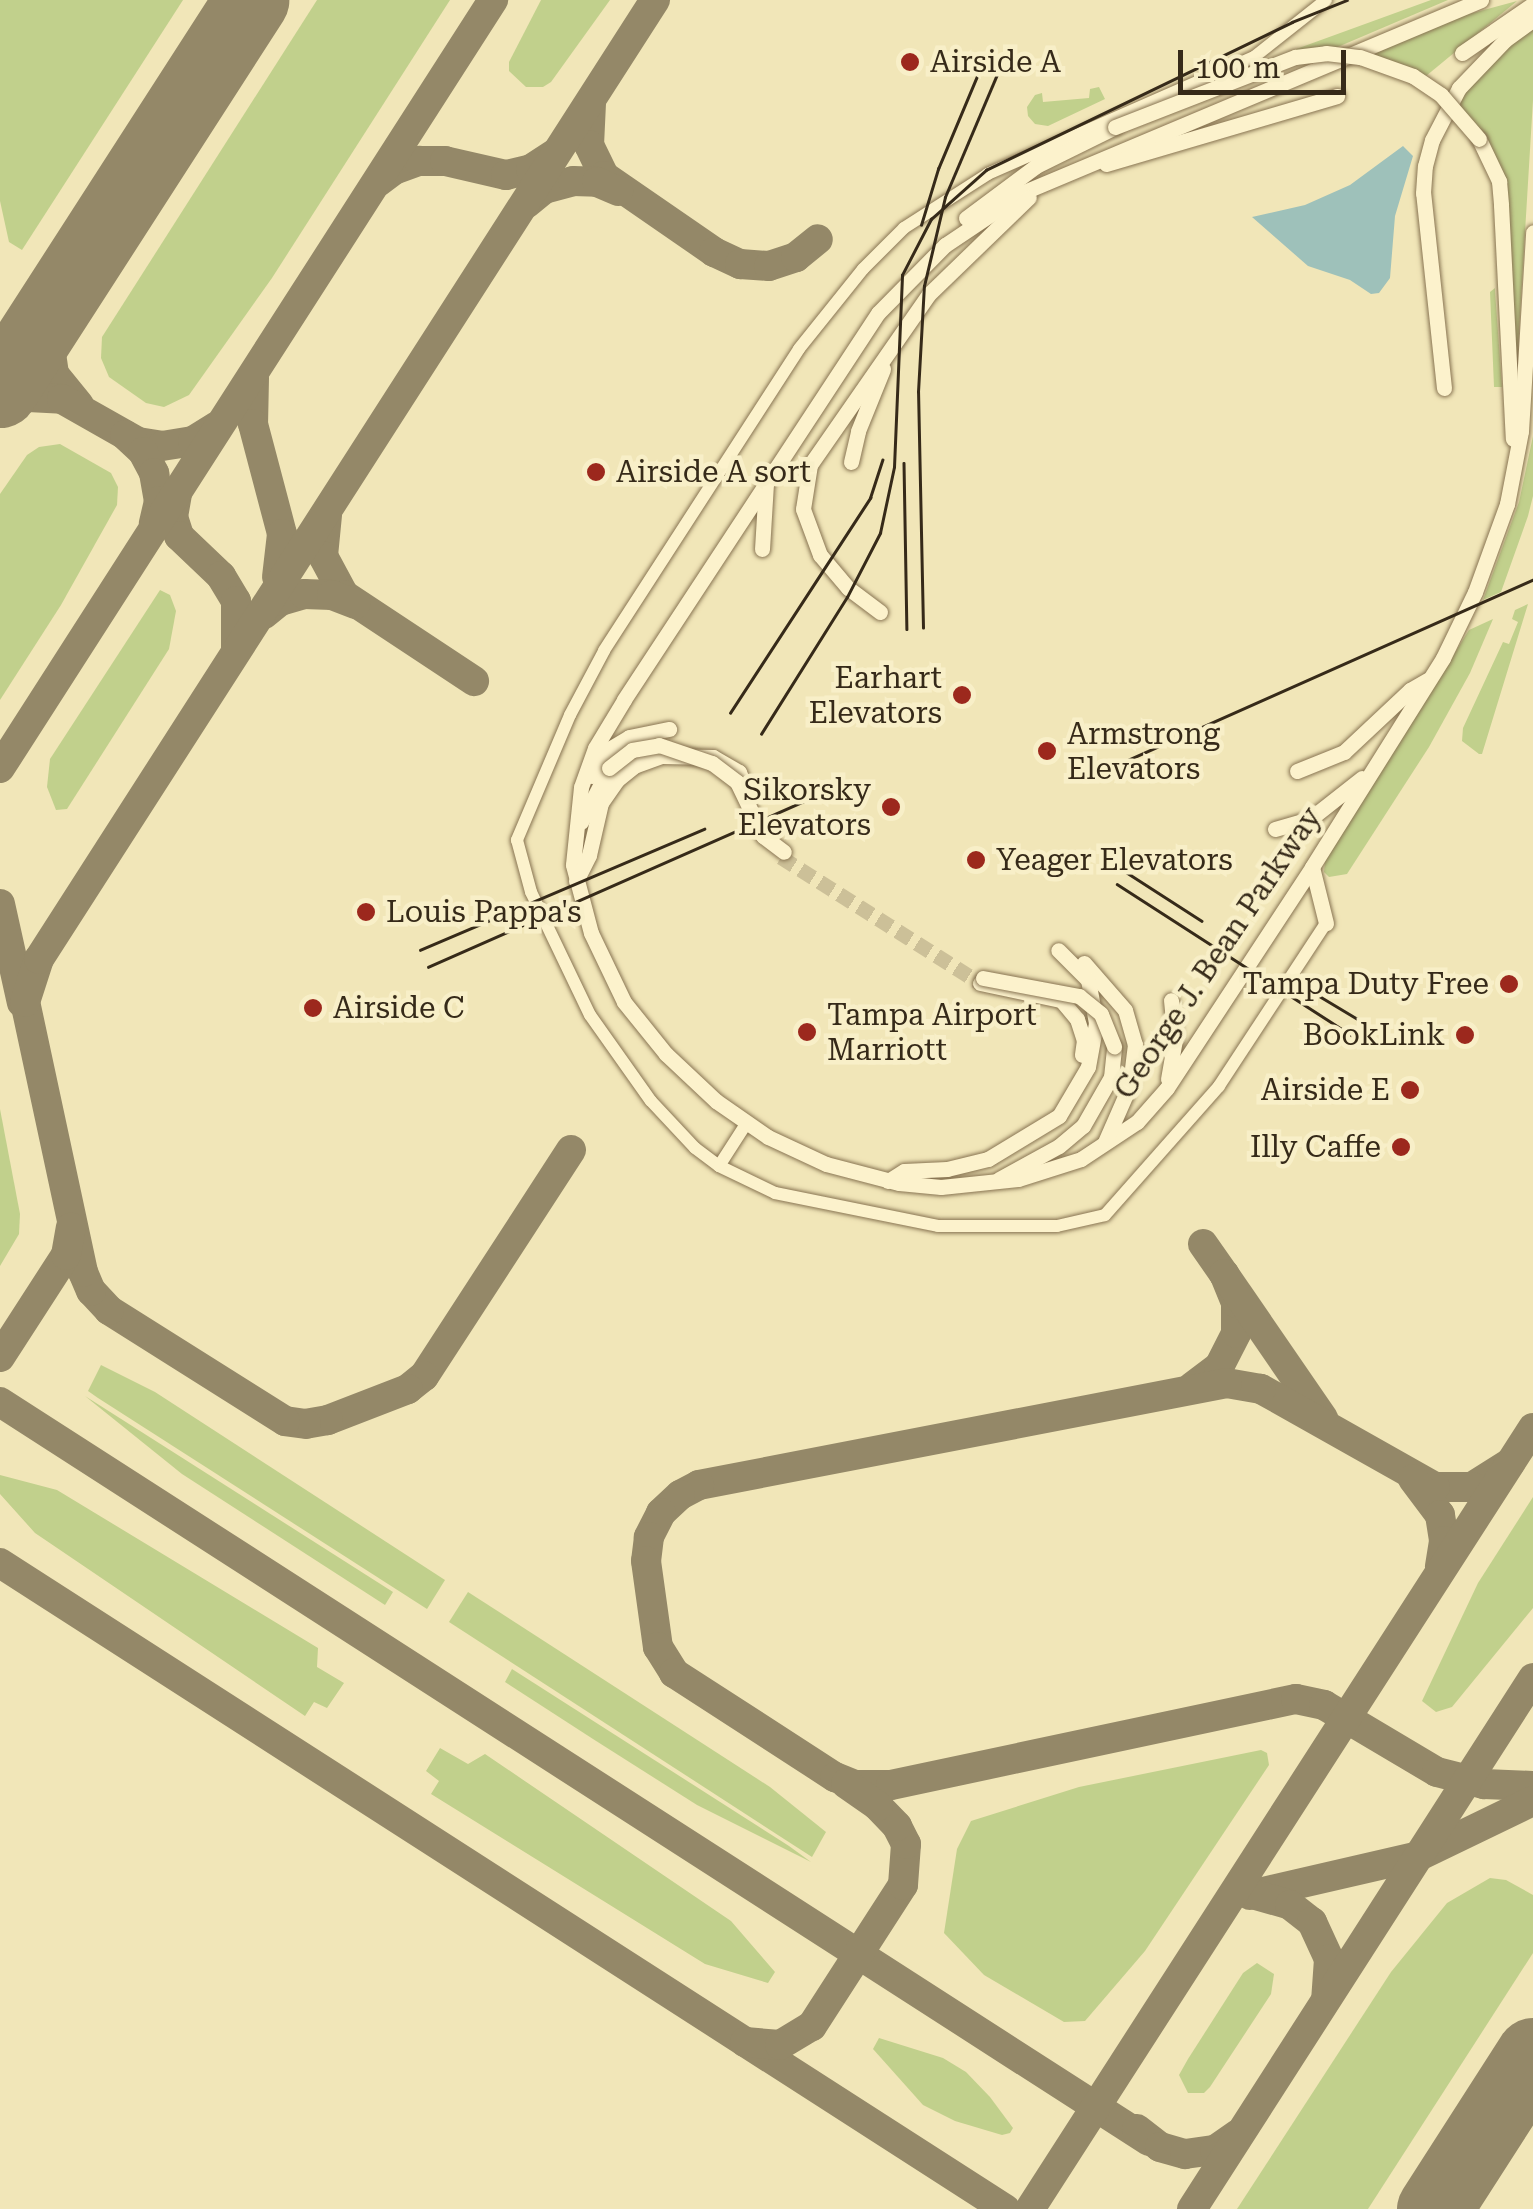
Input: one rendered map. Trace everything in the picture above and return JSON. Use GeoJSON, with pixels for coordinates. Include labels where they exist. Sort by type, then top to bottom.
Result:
{"type":"FeatureCollection","features":[{"type":"Feature","properties":{"kind":"street"},"geometry":{"type":"LineString","coordinates":[[1312,866],[1326,923],[1202,1108],[1120,1203],[1087,1222],[989,1227],[897,1220],[775,1194],[719,1166],[672,1126],[590,1015],[531,892],[518,840],[595,666],[825,313],[904,228],[988,174],[1254,57],[1326,0]]}},
{"type":"Feature","properties":{"kind":"street","name":"George J. Bean Parkway"},"geometry":{"type":"LineString","coordinates":[[1481,0],[1054,178],[981,218],[907,280],[851,349],[608,726],[587,766],[576,807],[576,881],[591,933],[624,1002],[696,1084],[746,1124],[809,1157],[888,1181],[941,1187],[992,1184],[1059,1168],[1103,1146],[1137,1122],[1166,1088],[1376,766],[1430,678],[1475,592],[1514,473],[1526,395],[1533,232]]}},
{"type":"Feature","properties":{"kind":"street"},"geometry":{"type":"LineString","coordinates":[[1462,53],[1533,4]]}},
{"type":"Feature","properties":{"kind":"street"},"geometry":{"type":"LineString","coordinates":[[1444,388],[1423,193],[1425,166],[1432,140],[1459,88],[1505,40],[1533,20]]}},
{"type":"Feature","properties":{"kind":"street"},"geometry":{"type":"LineString","coordinates":[[907,280],[1001,189],[1115,127],[1294,57],[1326,53],[1360,57],[1413,76],[1441,95],[1480,139],[1499,181],[1514,473]]}},
{"type":"Feature","properties":{"kind":"street"},"geometry":{"type":"LineString","coordinates":[[880,612],[848,588],[820,554],[803,509],[810,464],[954,265],[1054,178],[1338,96]]}},
{"type":"Feature","properties":{"kind":"street"},"geometry":{"type":"LineString","coordinates":[[851,462],[863,417],[896,343]]}},
{"type":"Feature","properties":{"kind":"street"},"geometry":{"type":"LineString","coordinates":[[762,549],[766,478]]}},
{"type":"Feature","properties":{"kind":"street"},"geometry":{"type":"LineString","coordinates":[[1297,771],[1344,752],[1410,690],[1430,678]]}},
{"type":"Feature","properties":{"kind":"street"},"geometry":{"type":"LineString","coordinates":[[576,807],[611,748],[629,737],[669,729]]}},
{"type":"Feature","properties":{"kind":"street"},"geometry":{"type":"LineString","coordinates":[[573,840],[610,768],[632,750],[659,745],[712,763],[738,782],[763,836],[783,854],[754,831],[745,783],[738,772],[713,757],[662,756],[634,766],[611,787],[601,803],[589,855],[576,881]]}},
{"type":"Feature","properties":{"kind":"street"},"geometry":{"type":"LineString","coordinates":[[1276,829],[1310,819],[1376,766]]}},
{"type":"Feature","properties":{"kind":"street"},"geometry":{"type":"LineString","coordinates":[[888,1181],[904,1172],[947,1169],[988,1159],[1059,1116],[1077,1092],[1088,1067],[1096,1023],[1088,980],[1059,948],[1102,979],[1131,1026],[1136,1044],[1130,1085],[1103,1146]]}},
{"type":"Feature","properties":{"kind":"street"},"geometry":{"type":"LineString","coordinates":[[992,1184],[1059,1146],[1084,1126],[1111,1078],[1114,1047],[1101,1014],[1079,996],[981,980],[1048,994],[1061,1000],[1077,1019],[1084,1040],[1079,1068],[1043,1128]]}},
{"type":"Feature","properties":{"kind":"street"},"geometry":{"type":"LineString","coordinates":[[1166,1088],[1175,1040],[1171,1000]]}},
{"type":"Feature","properties":{"kind":"street"},"geometry":{"type":"LineString","coordinates":[[719,1166],[746,1124]]}},
{"type":"Feature","properties":{"kind":"green space"},"geometry":{"type":"Polygon","coordinates":[[[0,0],[183,0],[22,250],[9,242],[0,201],[0,0]]]}},
{"type":"Feature","properties":{"kind":"green space"},"geometry":{"type":"Polygon","coordinates":[[[317,0],[450,0],[272,278],[189,395],[164,407],[146,403],[109,377],[101,358],[102,337],[317,0]]]}},
{"type":"Feature","properties":{"kind":"green space"},"geometry":{"type":"Polygon","coordinates":[[[541,0],[610,0],[551,82],[543,87],[526,87],[509,71],[509,62],[541,0]]]}},
{"type":"Feature","properties":{"kind":"green space"},"geometry":{"type":"Polygon","coordinates":[[[1431,0],[1448,0],[1333,49],[1288,52],[1431,0]]]}},
{"type":"Feature","properties":{"kind":"green space"},"geometry":{"type":"Polygon","coordinates":[[[1517,1],[1426,76],[1373,54],[1458,17],[1517,1]]]}},
{"type":"Feature","properties":{"kind":"green space"},"geometry":{"type":"Polygon","coordinates":[[[1533,27],[1533,100],[1517,365],[1506,209],[1457,102],[1501,52],[1533,27]]]}},
{"type":"Feature","properties":{"kind":"green space"},"geometry":{"type":"Polygon","coordinates":[[[1099,87],[1105,99],[1048,126],[1035,124],[1028,116],[1027,107],[1035,95],[1042,93],[1043,102],[1089,98],[1090,89],[1099,87]]]}},
{"type":"Feature","properties":{"kind":"green space"},"geometry":{"type":"Polygon","coordinates":[[[1495,288],[1502,387],[1494,387],[1490,292],[1495,288]]]}},
{"type":"Feature","properties":{"kind":"green space"},"geometry":{"type":"Polygon","coordinates":[[[1533,436],[1533,496],[1528,516],[1501,592],[1483,600],[1519,502],[1533,436]]]}},
{"type":"Feature","properties":{"kind":"green space"},"geometry":{"type":"Polygon","coordinates":[[[60,444],[111,473],[118,487],[117,505],[61,605],[0,700],[0,494],[27,455],[39,447],[60,444]]]}},
{"type":"Feature","properties":{"kind":"green space"},"geometry":{"type":"Polygon","coordinates":[[[160,590],[170,595],[176,611],[169,649],[67,809],[56,810],[47,787],[50,759],[160,590]]]}},
{"type":"Feature","properties":{"kind":"green space"},"geometry":{"type":"Polygon","coordinates":[[[1528,604],[1479,754],[1462,741],[1463,728],[1503,642],[1509,644],[1518,622],[1512,619],[1515,610],[1528,604]]]}},
{"type":"Feature","properties":{"kind":"green space"},"geometry":{"type":"Polygon","coordinates":[[[1493,619],[1470,673],[1429,747],[1347,874],[1329,877],[1324,872],[1325,860],[1469,630],[1493,619]]]}},
{"type":"Feature","properties":{"kind":"green space"},"geometry":{"type":"Polygon","coordinates":[[[0,1109],[20,1214],[19,1234],[0,1266],[0,1109]]]}},
{"type":"Feature","properties":{"kind":"green space"},"geometry":{"type":"Polygon","coordinates":[[[101,1365],[155,1392],[445,1580],[427,1609],[88,1391],[101,1365]]]}},
{"type":"Feature","properties":{"kind":"green space"},"geometry":{"type":"Polygon","coordinates":[[[85,1396],[393,1592],[385,1605],[182,1474],[85,1396]]]}},
{"type":"Feature","properties":{"kind":"green space"},"geometry":{"type":"Polygon","coordinates":[[[0,1475],[57,1490],[318,1648],[317,1667],[344,1683],[327,1708],[314,1702],[305,1716],[35,1533],[0,1494],[0,1475]]]}},
{"type":"Feature","properties":{"kind":"green space"},"geometry":{"type":"Polygon","coordinates":[[[1533,1497],[1533,1608],[1452,1707],[1436,1712],[1422,1701],[1478,1583],[1533,1497]]]}},
{"type":"Feature","properties":{"kind":"green space"},"geometry":{"type":"Polygon","coordinates":[[[468,1592],[770,1787],[826,1832],[812,1857],[449,1622],[468,1592]]]}},
{"type":"Feature","properties":{"kind":"green space"},"geometry":{"type":"Polygon","coordinates":[[[512,1669],[811,1862],[697,1805],[593,1739],[505,1682],[512,1669]]]}},
{"type":"Feature","properties":{"kind":"green space"},"geometry":{"type":"Polygon","coordinates":[[[440,1748],[468,1764],[485,1754],[731,1921],[775,1972],[768,1983],[705,1964],[431,1794],[439,1781],[426,1771],[440,1748]]]}},
{"type":"Feature","properties":{"kind":"green space"},"geometry":{"type":"Polygon","coordinates":[[[1261,1750],[1267,1753],[1269,1765],[1145,1951],[1085,2021],[1064,2022],[984,1975],[944,1933],[957,1849],[971,1821],[1079,1787],[1261,1750]]]}},
{"type":"Feature","properties":{"kind":"green space"},"geometry":{"type":"Polygon","coordinates":[[[1490,1878],[1506,1880],[1533,1895],[1533,1953],[1368,2209],[1237,2209],[1391,1972],[1447,1903],[1490,1878]]]}},
{"type":"Feature","properties":{"kind":"green space"},"geometry":{"type":"Polygon","coordinates":[[[1257,1963],[1274,1974],[1271,1994],[1210,2087],[1204,2093],[1188,2093],[1179,2075],[1243,1973],[1257,1963]]]}},
{"type":"Feature","properties":{"kind":"green space"},"geometry":{"type":"Polygon","coordinates":[[[879,2038],[943,2058],[966,2072],[1013,2128],[1010,2133],[1002,2135],[955,2121],[923,2105],[873,2049],[879,2038]]]}},
{"type":"Feature","properties":{"kind":"water"},"geometry":{"type":"Polygon","coordinates":[[[1403,146],[1413,156],[1395,216],[1390,278],[1379,293],[1371,294],[1350,280],[1308,266],[1252,217],[1305,205],[1350,185],[1403,146]]]}},
{"type":"Feature","properties":{"kind":"taxiway"},"geometry":{"type":"LineString","coordinates":[[0,768],[493,0]]}},
{"type":"Feature","properties":{"kind":"taxiway"},"geometry":{"type":"LineString","coordinates":[[571,1150],[424,1376],[408,1389],[328,1420],[306,1424],[285,1421],[109,1310],[91,1291],[83,1272],[25,1002],[39,959],[655,0]]}},
{"type":"Feature","properties":{"kind":"taxiway"},"geometry":{"type":"LineString","coordinates":[[591,103],[589,145],[604,176],[714,252],[740,264],[769,266],[796,257],[818,239]]}},
{"type":"Feature","properties":{"kind":"taxiway"},"geometry":{"type":"LineString","coordinates":[[378,182],[394,170],[419,161],[445,161],[506,175],[531,169],[554,154]]}},
{"type":"Feature","properties":{"kind":"taxiway"},"geometry":{"type":"LineString","coordinates":[[527,203],[544,189],[573,181],[597,182],[618,191]]}},
{"type":"Feature","properties":{"kind":"taxiway"},"geometry":{"type":"LineString","coordinates":[[79,405],[54,374],[48,333],[60,302],[113,215]]}},
{"type":"Feature","properties":{"kind":"taxiway"},"geometry":{"type":"LineString","coordinates":[[254,378],[253,424],[282,534],[277,577]]}},
{"type":"Feature","properties":{"kind":"taxiway"},"geometry":{"type":"LineString","coordinates":[[0,408],[28,397],[62,399],[138,442],[162,446],[193,441],[217,426]]}},
{"type":"Feature","properties":{"kind":"taxiway"},"geometry":{"type":"LineString","coordinates":[[125,435],[143,452],[154,473],[159,501],[154,523]]}},
{"type":"Feature","properties":{"kind":"taxiway"},"geometry":{"type":"LineString","coordinates":[[177,494],[173,517],[179,536],[221,576],[236,601],[236,648]]}},
{"type":"Feature","properties":{"kind":"taxiway"},"geometry":{"type":"LineString","coordinates":[[327,515],[323,556],[344,595],[474,681]]}},
{"type":"Feature","properties":{"kind":"taxiway"},"geometry":{"type":"LineString","coordinates":[[264,614],[280,601],[304,594],[332,595],[355,604]]}},
{"type":"Feature","properties":{"kind":"taxiway"},"geometry":{"type":"LineString","coordinates":[[0,904],[22,1003]]}},
{"type":"Feature","properties":{"kind":"taxiway"},"geometry":{"type":"LineString","coordinates":[[0,1357],[66,1255],[71,1227]]}},
{"type":"Feature","properties":{"kind":"taxiway"},"geometry":{"type":"LineString","coordinates":[[1203,1244],[1224,1274]]}},
{"type":"Feature","properties":{"kind":"taxiway"},"geometry":{"type":"LineString","coordinates":[[1192,1387],[1219,1367],[1236,1333],[1236,1303],[1224,1274],[1323,1418]]}},
{"type":"Feature","properties":{"kind":"taxiway"},"geometry":{"type":"LineString","coordinates":[[1510,1463],[1472,1487],[1435,1487],[1261,1389],[1227,1383],[699,1485],[680,1495],[661,1513],[649,1537],[646,1561],[658,1647],[674,1673],[835,1777],[855,1785],[891,1785],[1296,1699],[1324,1705],[1437,1772],[1484,1784],[1533,1786]]}},
{"type":"Feature","properties":{"kind":"taxiway"},"geometry":{"type":"LineString","coordinates":[[0,1402],[1149,2141]]}},
{"type":"Feature","properties":{"kind":"taxiway"},"geometry":{"type":"LineString","coordinates":[[1030,2209],[1533,1428]]}},
{"type":"Feature","properties":{"kind":"taxiway"},"geometry":{"type":"LineString","coordinates":[[1413,1479],[1440,1515],[1444,1541],[1440,1567]]}},
{"type":"Feature","properties":{"kind":"taxiway"},"geometry":{"type":"LineString","coordinates":[[0,1563],[1005,2209]]}},
{"type":"Feature","properties":{"kind":"taxiway"},"geometry":{"type":"LineString","coordinates":[[1192,2209],[1533,1678]]}},
{"type":"Feature","properties":{"kind":"taxiway"},"geometry":{"type":"LineString","coordinates":[[745,2042],[780,2045],[812,2026],[903,1885],[906,1844],[897,1826],[878,1806],[846,1784]]}},
{"type":"Feature","properties":{"kind":"taxiway"},"geometry":{"type":"LineString","coordinates":[[1250,1895],[1419,1856],[1533,1801]]}},
{"type":"Feature","properties":{"kind":"taxiway"},"geometry":{"type":"LineString","coordinates":[[1256,1895],[1290,1905],[1312,1922],[1329,1959],[1326,1998]]}},
{"type":"Feature","properties":{"kind":"taxiway"},"geometry":{"type":"LineString","coordinates":[[1137,2129],[1160,2147],[1185,2154],[1215,2150],[1238,2134]]}},
{"type":"Feature","properties":{"kind":"runway"},"geometry":{"type":"LineString","coordinates":[[0,390],[251,0]]}},
{"type":"Feature","properties":{"kind":"runway"},"geometry":{"type":"LineString","coordinates":[[1434,2209],[1533,2055]]}},
{"type":"Feature","properties":{"kind":"tunnel"},"geometry":{"type":"LineString","coordinates":[[781,857],[980,983]]}},
{"type":"Feature","properties":{"kind":"tram line"},"geometry":{"type":"LineString","coordinates":[[761,734],[847,597],[880,533],[894,467],[902,275],[931,219],[986,170],[1292,22],[1347,0]]}},
{"type":"Feature","properties":{"kind":"tram line"},"geometry":{"type":"LineString","coordinates":[[921,225],[938,169],[983,62]]}},
{"type":"Feature","properties":{"kind":"tram line"},"geometry":{"type":"LineString","coordinates":[[923,628],[918,392],[924,286],[945,197],[999,70]]}},
{"type":"Feature","properties":{"kind":"tram line"},"geometry":{"type":"LineString","coordinates":[[730,713],[870,498],[882,460]]}},
{"type":"Feature","properties":{"kind":"tram line"},"geometry":{"type":"LineString","coordinates":[[904,463],[907,629]]}},
{"type":"Feature","properties":{"kind":"tram line"},"geometry":{"type":"LineString","coordinates":[[1110,768],[1533,580]]}},
{"type":"Feature","properties":{"kind":"tram line"},"geometry":{"type":"LineString","coordinates":[[428,967],[811,798]]}},
{"type":"Feature","properties":{"kind":"tram line"},"geometry":{"type":"LineString","coordinates":[[420,950],[704,829]]}},
{"type":"Feature","properties":{"kind":"tram line"},"geometry":{"type":"LineString","coordinates":[[1126,872],[1202,921]]}},
{"type":"Feature","properties":{"kind":"tram line"},"geometry":{"type":"LineString","coordinates":[[1117,884],[1362,1042]]}},
{"type":"Feature","properties":{"kind":"tram line"},"geometry":{"type":"LineString","coordinates":[[1311,991],[1371,1027]]}},
{"type":"Feature","properties":{"kind":"place","name":"Airside A"},"geometry":{"type":"Point","coordinates":[910,62]}},
{"type":"Feature","properties":{"kind":"place","name":"Airside A sort"},"geometry":{"type":"Point","coordinates":[596,472]}},
{"type":"Feature","properties":{"kind":"place","name":"Earhart Elevators"},"geometry":{"type":"Point","coordinates":[962,695]}},
{"type":"Feature","properties":{"kind":"place","name":"Armstrong Elevators"},"geometry":{"type":"Point","coordinates":[1047,751]}},
{"type":"Feature","properties":{"kind":"place","name":"Sikorsky Elevators"},"geometry":{"type":"Point","coordinates":[891,807]}},
{"type":"Feature","properties":{"kind":"place","name":"Yeager Elevators"},"geometry":{"type":"Point","coordinates":[976,860]}},
{"type":"Feature","properties":{"kind":"place","name":"Louis Pappa's"},"geometry":{"type":"Point","coordinates":[366,912]}},
{"type":"Feature","properties":{"kind":"place","name":"Tampa Duty Free"},"geometry":{"type":"Point","coordinates":[1509,984]}},
{"type":"Feature","properties":{"kind":"place","name":"Airside C"},"geometry":{"type":"Point","coordinates":[313,1008]}},
{"type":"Feature","properties":{"kind":"place","name":"Tampa Airport Marriott"},"geometry":{"type":"Point","coordinates":[807,1032]}},
{"type":"Feature","properties":{"kind":"place","name":"BookLink"},"geometry":{"type":"Point","coordinates":[1465,1035]}},
{"type":"Feature","properties":{"kind":"place","name":"Airside E"},"geometry":{"type":"Point","coordinates":[1410,1090]}},
{"type":"Feature","properties":{"kind":"place","name":"Illy Caffe"},"geometry":{"type":"Point","coordinates":[1401,1147]}}]}
